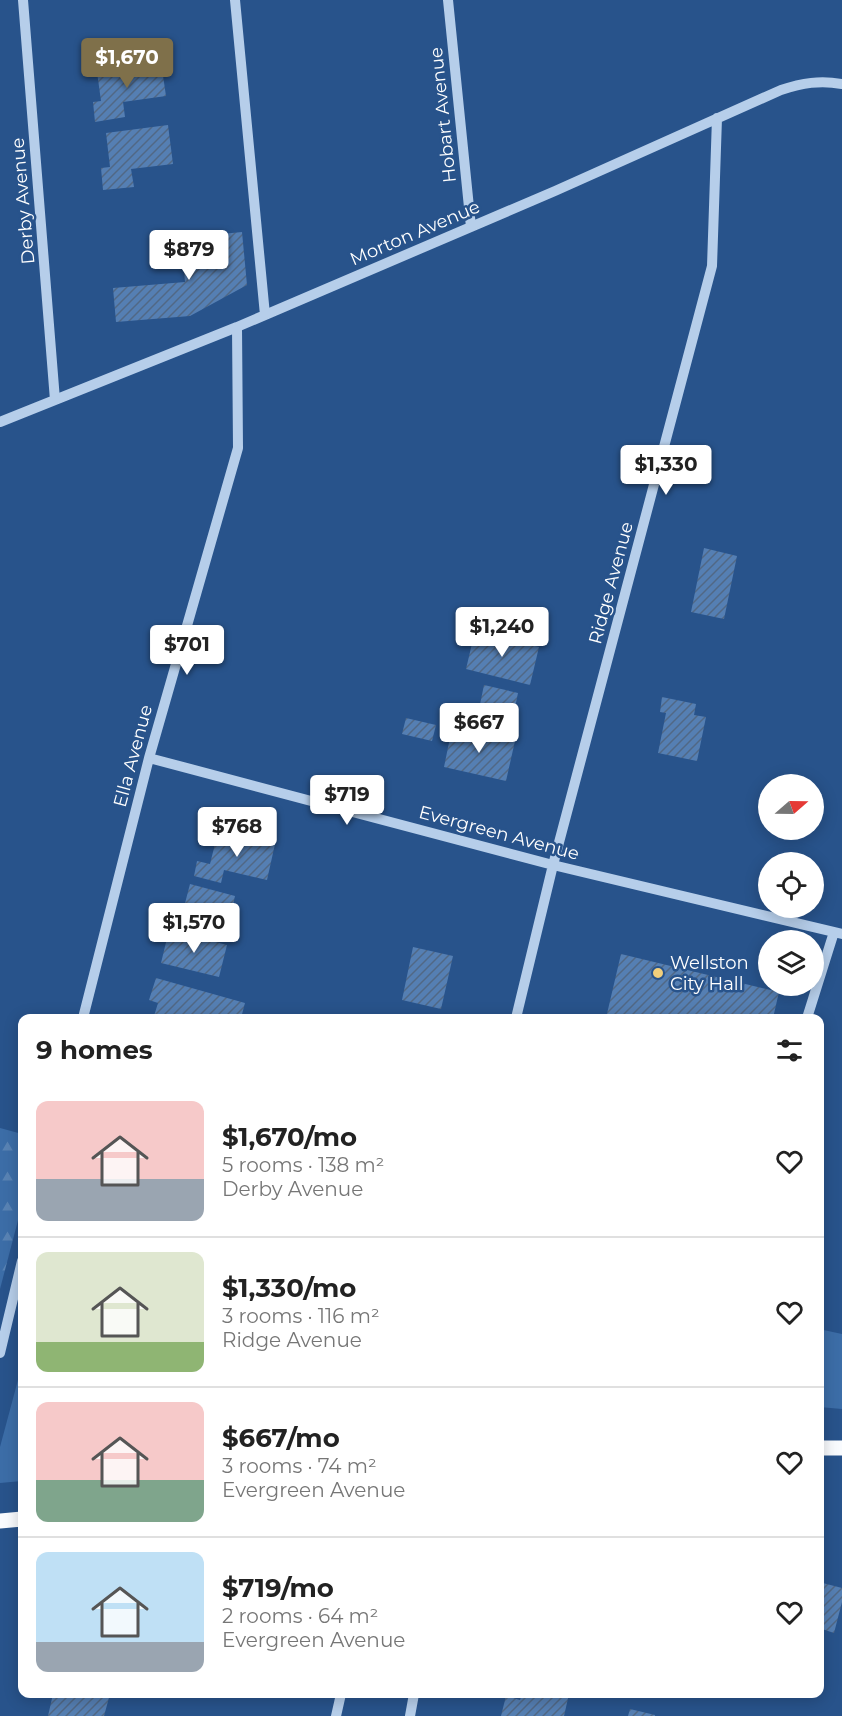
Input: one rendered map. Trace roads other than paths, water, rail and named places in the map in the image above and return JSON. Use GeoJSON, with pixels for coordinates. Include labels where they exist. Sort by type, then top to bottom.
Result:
{"type":"FeatureCollection","features":[{"type":"Feature","properties":{"kind":"main road"},"geometry":{"type":"LineString","coordinates":[[824,1448],[842,1448]]}},
{"type":"Feature","properties":{"kind":"main road"},"geometry":{"type":"LineString","coordinates":[[0,1521],[18,1519]]}},
{"type":"Feature","properties":{"kind":"street","name":"Derby Avenue"},"geometry":{"type":"LineString","coordinates":[[23,0],[55,400]]}},
{"type":"Feature","properties":{"kind":"street"},"geometry":{"type":"LineString","coordinates":[[235,0],[264,315]]}},
{"type":"Feature","properties":{"kind":"street","name":"Hobart Avenue"},"geometry":{"type":"LineString","coordinates":[[448,0],[471,227]]}},
{"type":"Feature","properties":{"kind":"street","name":"Morton Avenue"},"geometry":{"type":"LineString","coordinates":[[0,422],[237,327],[717,118],[801,84],[825,81],[842,84]]}},
{"type":"Feature","properties":{"kind":"street","name":"Ridge Avenue"},"geometry":{"type":"LineString","coordinates":[[517,1014],[553,865],[712,266],[717,118]]}},
{"type":"Feature","properties":{"kind":"street","name":"Ella Avenue"},"geometry":{"type":"LineString","coordinates":[[84,1014],[149,758],[238,448],[237,327]]}},
{"type":"Feature","properties":{"kind":"street","name":"Evergreen Avenue"},"geometry":{"type":"LineString","coordinates":[[149,758],[553,865],[838,933]]}},
{"type":"Feature","properties":{"kind":"street"},"geometry":{"type":"LineString","coordinates":[[808,1014],[838,933]]}},
{"type":"Feature","properties":{"kind":"street"},"geometry":{"type":"LineString","coordinates":[[0,1353],[3,1331],[18,1276]]}},
{"type":"Feature","properties":{"kind":"street"},"geometry":{"type":"LineString","coordinates":[[336,1716],[340,1698]]}},
{"type":"Feature","properties":{"kind":"street"},"geometry":{"type":"LineString","coordinates":[[410,1716],[413,1698]]}},
{"type":"Feature","properties":{"kind":"place","name":"Wellston City Hall"},"geometry":{"type":"Point","coordinates":[658,973]}}]}
